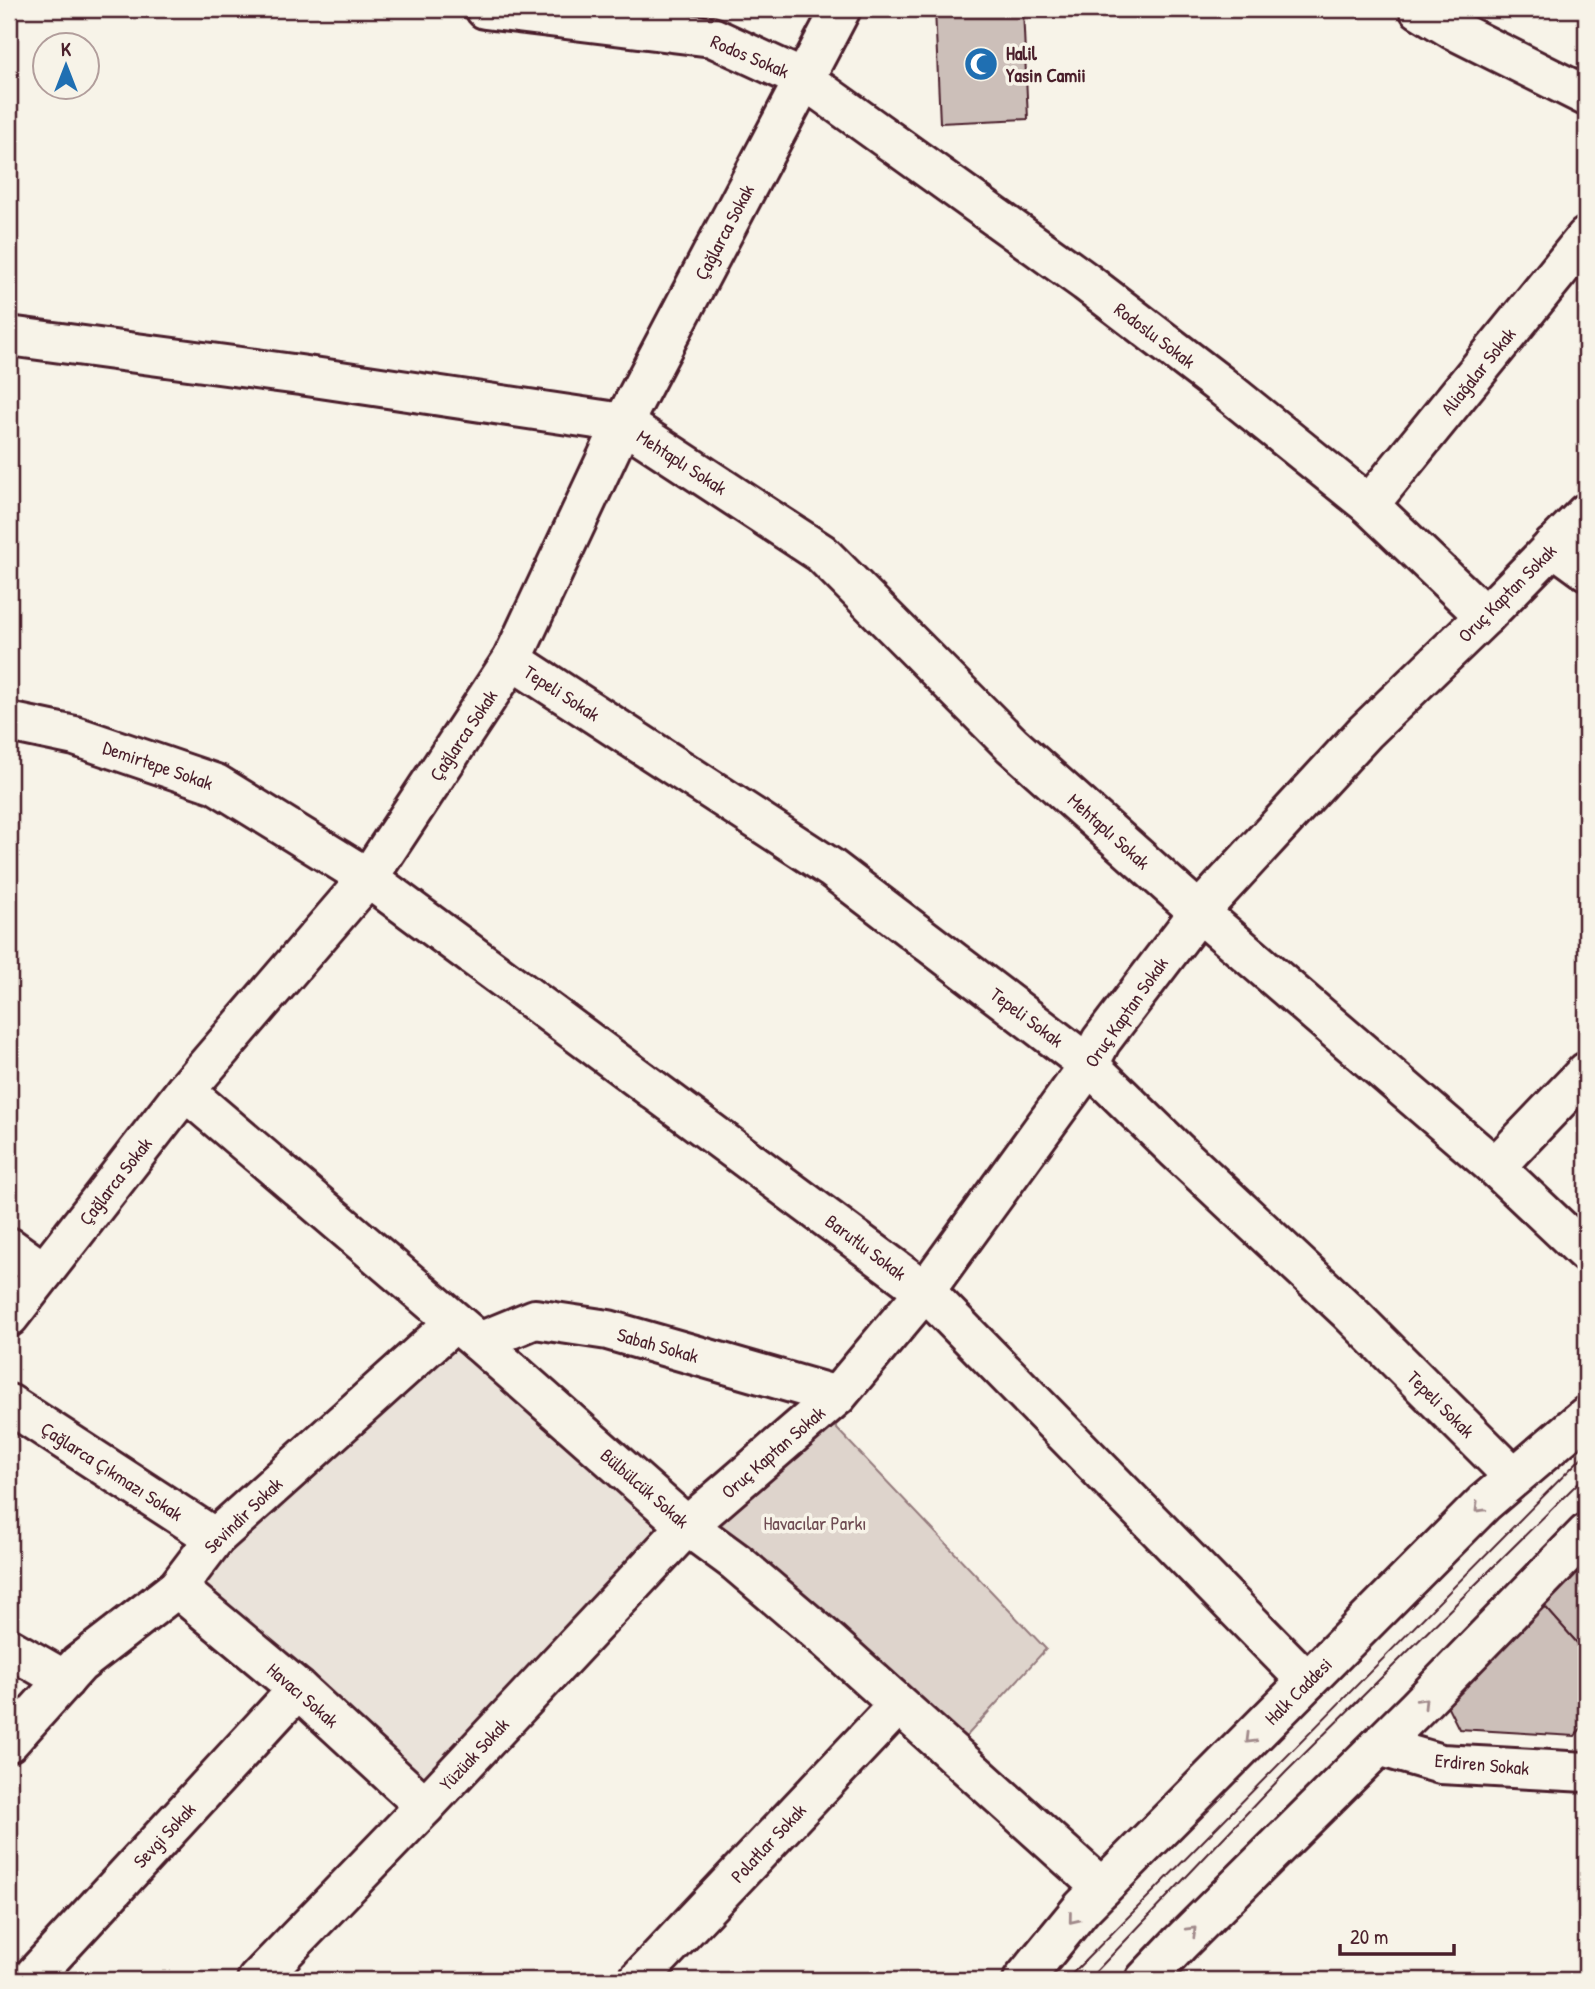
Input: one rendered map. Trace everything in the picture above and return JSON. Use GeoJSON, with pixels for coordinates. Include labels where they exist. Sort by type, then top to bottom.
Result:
{"type":"FeatureCollection","features":[{"type":"Feature","properties":{"kind":"street","name":"Rodos Sokak"},"geometry":{"type":"LineString","coordinates":[[485,9],[715,23],[805,80]]}},
{"type":"Feature","properties":{"kind":"street","name":"Çağlarca Sokak"},"geometry":{"type":"LineString","coordinates":[[9,1317],[185,1091],[368,878],[512,660],[623,423],[841,9]]}},
{"type":"Feature","properties":{"kind":"street"},"geometry":{"type":"LineString","coordinates":[[1419,9],[1452,29],[1586,96]]}},
{"type":"Feature","properties":{"kind":"street","name":"Rodoslu Sokak"},"geometry":{"type":"LineString","coordinates":[[805,80],[1086,282],[1219,384],[1369,505],[1485,616]]}},
{"type":"Feature","properties":{"kind":"street","name":"Aliağalar Sokak"},"geometry":{"type":"LineString","coordinates":[[1369,505],[1586,237]]}},
{"type":"Feature","properties":{"kind":"street"},"geometry":{"type":"LineString","coordinates":[[9,336],[300,375],[623,423]]}},
{"type":"Feature","properties":{"kind":"street","name":"Mehtaplı Sokak"},"geometry":{"type":"LineString","coordinates":[[623,423],[821,553],[1012,745],[1199,912],[1495,1167],[1586,1253]]}},
{"type":"Feature","properties":{"kind":"street","name":"Oruç Kaptan Sokak"},"geometry":{"type":"LineString","coordinates":[[687,1526],[837,1396],[925,1291],[1089,1065],[1101,1041],[1199,912],[1365,732],[1586,513]]}},
{"type":"Feature","properties":{"kind":"street"},"geometry":{"type":"LineString","coordinates":[[1553,546],[1586,570]]}},
{"type":"Feature","properties":{"kind":"street","name":"Tepeli Sokak"},"geometry":{"type":"LineString","coordinates":[[512,660],[831,868],[1089,1065],[1349,1312],[1513,1476]]}},
{"type":"Feature","properties":{"kind":"street","name":"Demirtepe Sokak"},"geometry":{"type":"LineString","coordinates":[[9,722],[75,736],[216,784],[368,878]]}},
{"type":"Feature","properties":{"kind":"street","name":"Barutlu Sokak"},"geometry":{"type":"LineString","coordinates":[[368,878],[925,1291],[1307,1681]]}},
{"type":"Feature","properties":{"kind":"street"},"geometry":{"type":"LineString","coordinates":[[1495,1167],[1586,1072]]}},
{"type":"Feature","properties":{"kind":"street","name":"Bülbülcük Sokak"},"geometry":{"type":"LineString","coordinates":[[185,1091],[467,1332],[687,1526],[736,1562],[826,1639],[1102,1888]]}},
{"type":"Feature","properties":{"kind":"street"},"geometry":{"type":"LineString","coordinates":[[9,1247],[44,1272]]}},
{"type":"Feature","properties":{"kind":"street","name":"Sabah Sokak"},"geometry":{"type":"LineString","coordinates":[[467,1332],[536,1319],[608,1330],[837,1396]]}},
{"type":"Feature","properties":{"kind":"street","name":"Sevindir Sokak"},"geometry":{"type":"LineString","coordinates":[[9,1742],[79,1664],[177,1588],[215,1538],[467,1332]]}},
{"type":"Feature","properties":{"kind":"street","name":"Çağlarca Çıkmazı Sokak"},"geometry":{"type":"LineString","coordinates":[[9,1404],[215,1538]]}},
{"type":"Feature","properties":{"kind":"street","name":"Halk Caddesi"},"geometry":{"type":"LineString","coordinates":[[1023,1980],[1082,1909],[1307,1681],[1513,1476],[1586,1416]]}},
{"type":"Feature","properties":{"kind":"street","name":"Yüzüak Sokak"},"geometry":{"type":"LineString","coordinates":[[257,1980],[425,1806],[687,1526]]}},
{"type":"Feature","properties":{"kind":"street"},"geometry":{"type":"LineString","coordinates":[[1145,1980],[1586,1534]]}},
{"type":"Feature","properties":{"kind":"street","name":"Havacı Sokak"},"geometry":{"type":"LineString","coordinates":[[177,1588],[298,1689],[425,1806]]}},
{"type":"Feature","properties":{"kind":"street"},"geometry":{"type":"LineString","coordinates":[[9,1648],[65,1680]]}},
{"type":"Feature","properties":{"kind":"street","name":"Sevgi Sokak"},"geometry":{"type":"LineString","coordinates":[[30,1980],[298,1689]]}},
{"type":"Feature","properties":{"kind":"street","name":"Polatlar Sokak"},"geometry":{"type":"LineString","coordinates":[[638,1980],[898,1705]]}},
{"type":"Feature","properties":{"kind":"street","name":"Erdiren Sokak"},"geometry":{"type":"LineString","coordinates":[[1379,1746],[1441,1764],[1586,1772]]}},
{"type":"Feature","properties":{"kind":"shaded area"},"geometry":{"type":"Polygon","coordinates":[[[455,1322],[687,1526],[425,1806],[177,1588],[455,1322]]]}},
{"type":"Feature","properties":{"kind":"green space","name":"Havacılar Parkı"},"geometry":{"type":"Polygon","coordinates":[[[820,1411],[1046,1649],[952,1752],[687,1526],[820,1411]]]}},
{"type":"Feature","properties":{"kind":"building","name":"Halil Yasin Camii"},"geometry":{"type":"Polygon","coordinates":[[[935,9],[1023,9],[1028,119],[940,123],[935,9]]]}},
{"type":"Feature","properties":{"kind":"building"},"geometry":{"type":"Polygon","coordinates":[[[1586,1557],[1586,1653],[1540,1601],[1586,1557]]]}},
{"type":"Feature","properties":{"kind":"building"},"geometry":{"type":"Polygon","coordinates":[[[1540,1601],[1586,1653],[1586,1722],[1575,1736],[1459,1729],[1444,1699],[1540,1601]]]}},
{"type":"Feature","properties":{"kind":"tram line"},"geometry":{"type":"LineString","coordinates":[[1066,1980],[1586,1453]]}},
{"type":"Feature","properties":{"kind":"tram line"},"geometry":{"type":"LineString","coordinates":[[1088,1980],[1286,1772],[1586,1475]]}},
{"type":"Feature","properties":{"kind":"place","name":"Halil Yasin Camii"},"geometry":{"type":"Point","coordinates":[981,64]}}]}
